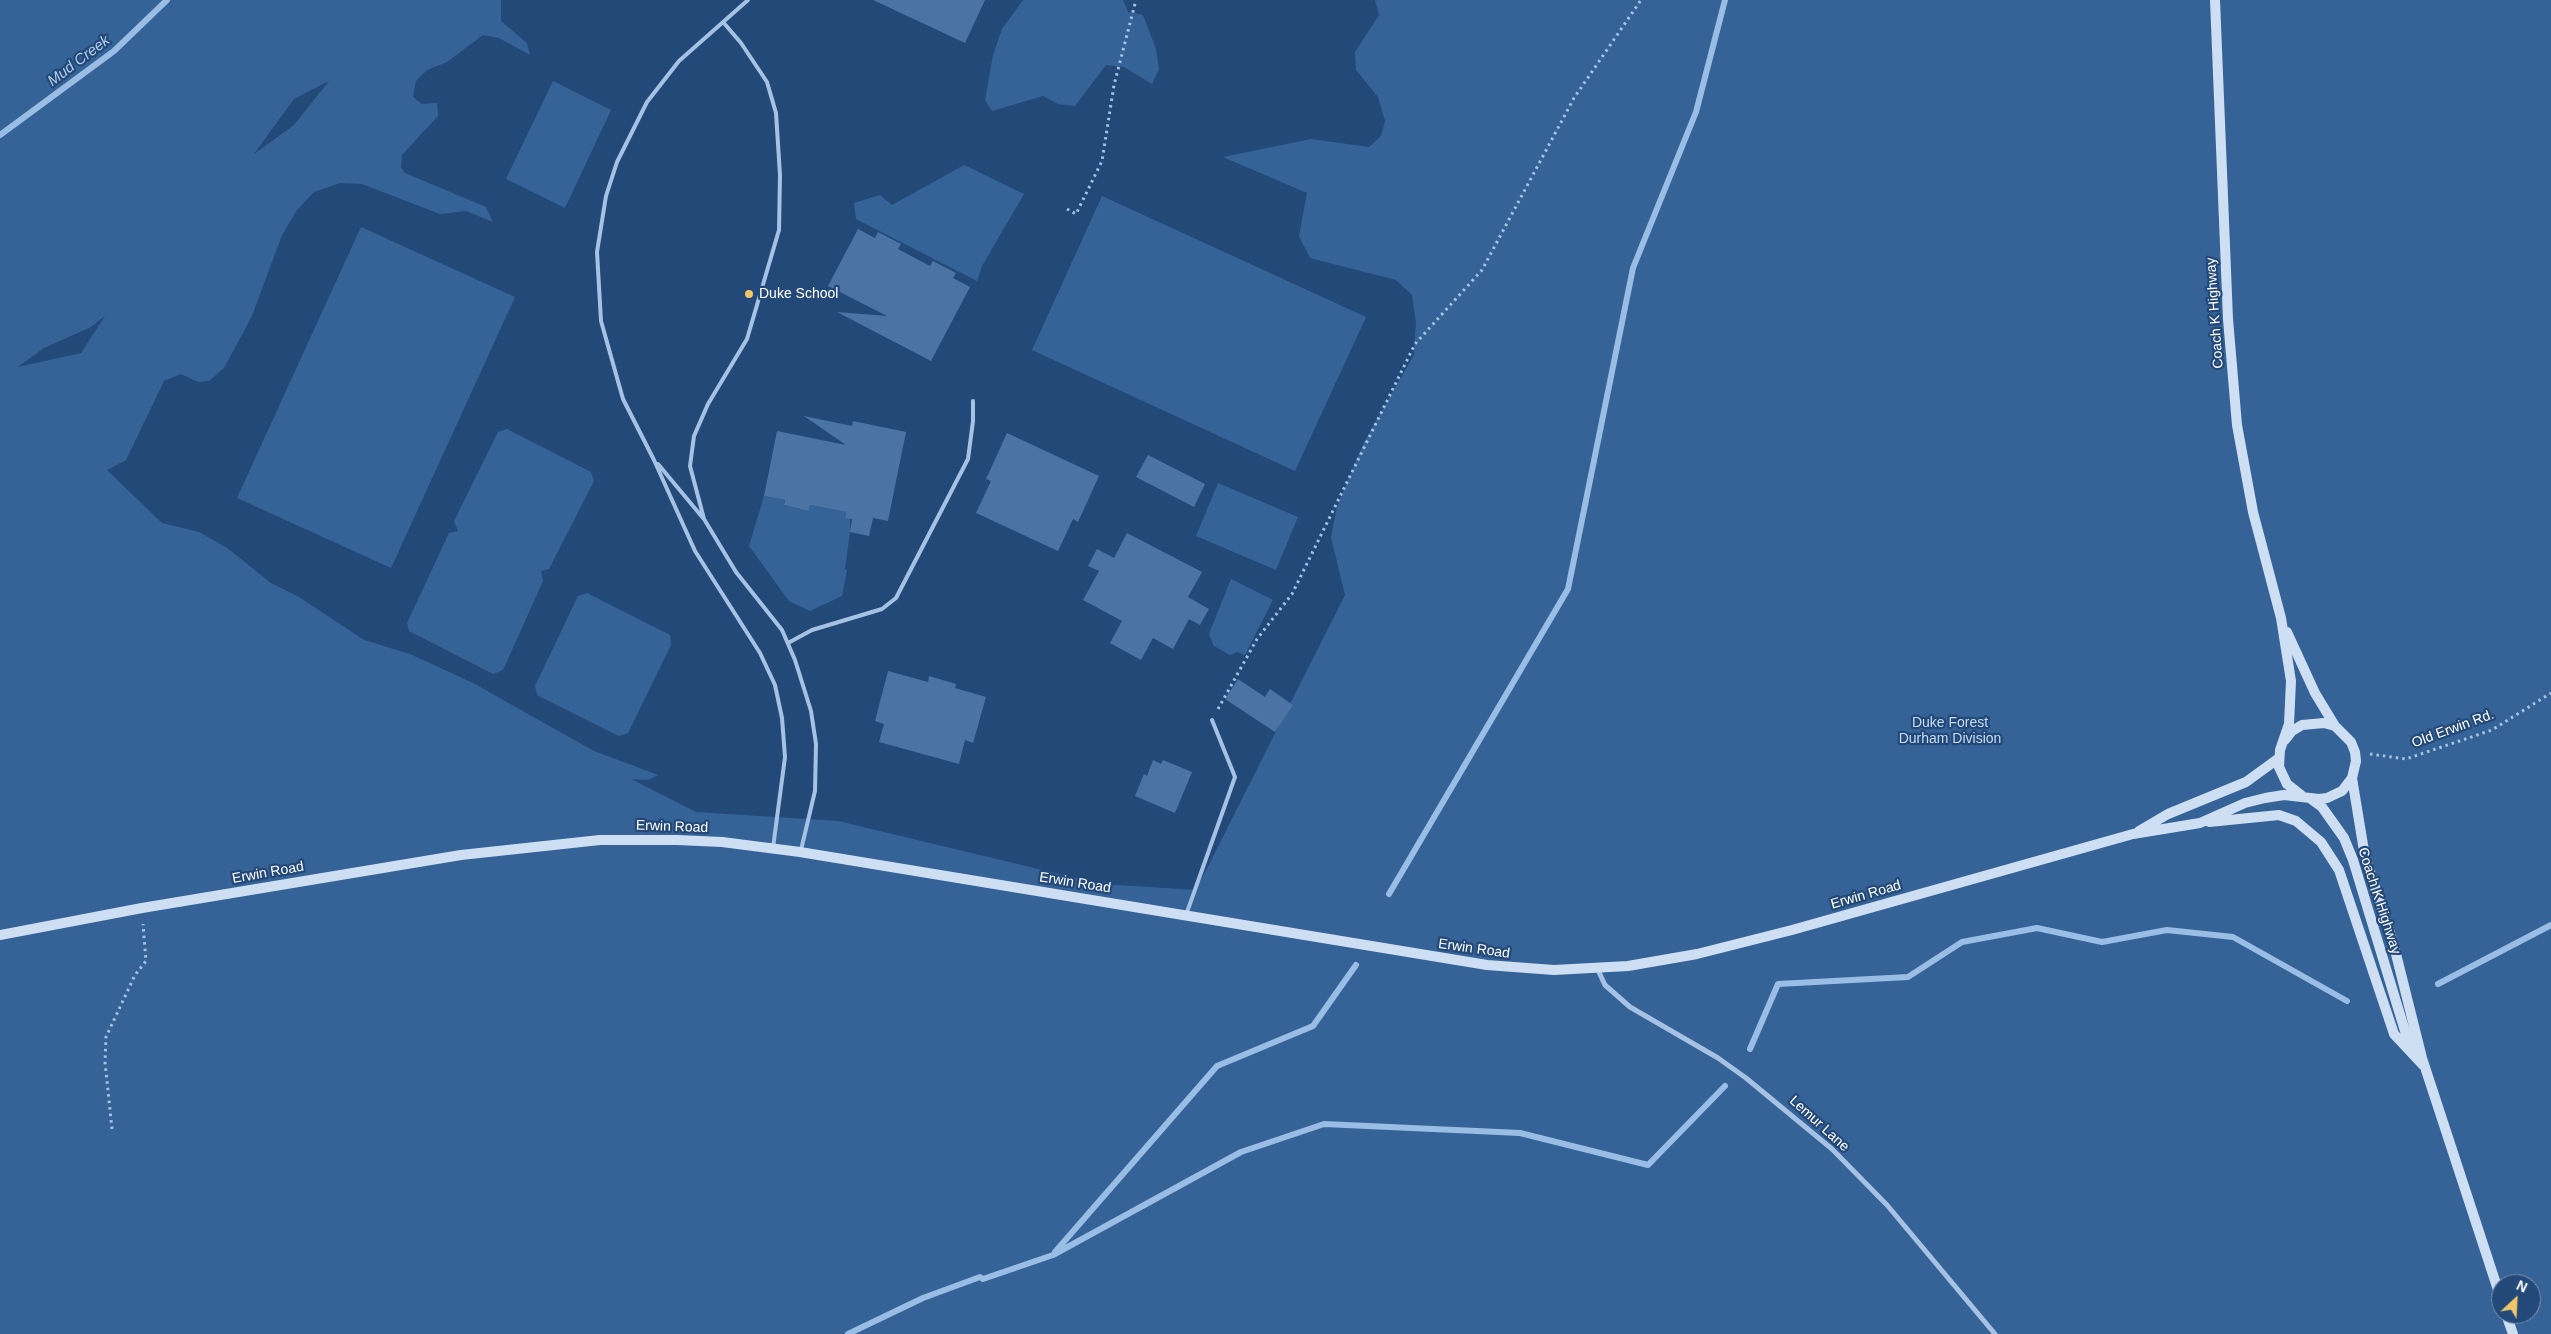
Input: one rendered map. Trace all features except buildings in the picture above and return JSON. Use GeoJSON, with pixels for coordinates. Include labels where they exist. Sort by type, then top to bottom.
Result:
{"type":"FeatureCollection","features":[{"type":"Feature","properties":{"kind":"main road","name":"Coach K Highway"},"geometry":{"type":"LineString","coordinates":[[2215,0],[2228,319],[2237,425],[2247,486],[2280,618],[2291,681],[2291,709],[2285,740],[2279,758],[2282,776],[2287,784],[2322,807],[2344,838],[2353,860],[2405,1031],[2425,1068]]}},
{"type":"Feature","properties":{"kind":"main road","name":"Coach K Highway"},"geometry":{"type":"LineString","coordinates":[[2280,618],[2315,693],[2335,726],[2348,737],[2355,752],[2356,761],[2352,778],[2365,857],[2393,942],[2425,1068],[2493,1274]]}},
{"type":"Feature","properties":{"kind":"main road"},"geometry":{"type":"LineString","coordinates":[[2285,740],[2302,725],[2324,723],[2335,726]]}},
{"type":"Feature","properties":{"kind":"main road","name":"Erwin Road"},"geometry":{"type":"LineString","coordinates":[[2133,834],[2168,814],[2246,782],[2261,773],[2279,758]]}},
{"type":"Feature","properties":{"kind":"main road"},"geometry":{"type":"LineString","coordinates":[[2306,797],[2319,799],[2335,795],[2352,778]]}},
{"type":"Feature","properties":{"kind":"main road","name":"Erwin Road"},"geometry":{"type":"LineString","coordinates":[[0,935],[142,908],[462,855],[600,840],[677,840],[800,852],[1487,966],[1554,970],[1597,968],[1655,963],[1792,930],[2133,834],[2200,823],[2245,803],[2274,796],[2306,797]]}},
{"type":"Feature","properties":{"kind":"main road"},"geometry":{"type":"LineString","coordinates":[[2200,823],[2280,816],[2296,821],[2321,842],[2339,870],[2394,1034],[2425,1068]]}},
{"type":"Feature","properties":{"kind":"street","name":"Lemur Lane"},"geometry":{"type":"LineString","coordinates":[[1597,968],[1605,985],[1630,1007],[1732,1068],[1777,1101],[1832,1149],[1887,1205],[1995,1334]]}},
{"type":"Feature","properties":{"kind":"lane"},"geometry":{"type":"LineString","coordinates":[[748,0],[679,60],[647,102],[617,162],[606,196],[597,252],[604,330],[623,399],[654,460],[696,551],[760,653],[775,686],[782,718],[785,757],[772,848]]}},
{"type":"Feature","properties":{"kind":"lane"},"geometry":{"type":"LineString","coordinates":[[704,519],[690,466],[694,436],[708,404],[747,339],[779,230],[780,175],[776,113],[767,82],[741,43],[722,22]]}},
{"type":"Feature","properties":{"kind":"lane"},"geometry":{"type":"LineString","coordinates":[[788,644],[812,630],[882,609],[896,598],[968,459],[974,421],[973,401]]}},
{"type":"Feature","properties":{"kind":"lane"},"geometry":{"type":"LineString","coordinates":[[654,460],[704,519],[736,572],[782,630],[788,644],[811,711],[816,744],[814,791],[800,852]]}},
{"type":"Feature","properties":{"kind":"lane"},"geometry":{"type":"LineString","coordinates":[[1186,915],[1235,777],[1212,720]]}},
{"type":"Feature","properties":{"kind":"path"},"geometry":{"type":"LineString","coordinates":[[1067,209],[1076,214],[1102,162],[1114,85],[1136,0]]}},
{"type":"Feature","properties":{"kind":"path"},"geometry":{"type":"LineString","coordinates":[[1212,720],[1256,639],[1292,594],[1415,344],[1482,270],[1574,98],[1641,0]]}},
{"type":"Feature","properties":{"kind":"path","name":"Old Erwin Rd."},"geometry":{"type":"LineString","coordinates":[[2355,752],[2406,759],[2492,730],[2551,693]]}},
{"type":"Feature","properties":{"kind":"path"},"geometry":{"type":"LineString","coordinates":[[112,1129],[105,1062],[106,1037],[135,975],[146,962],[142,908]]}},
{"type":"Feature","properties":{"kind":"green space","name":"Duke Forest Durham Division"},"geometry":{"type":"Polygon","coordinates":[[[0,0],[501,0],[501,21],[527,43],[530,55],[499,38],[483,35],[447,62],[427,70],[416,81],[413,97],[422,104],[437,103],[438,116],[402,155],[401,167],[405,173],[486,207],[493,222],[466,211],[440,214],[362,184],[340,183],[314,192],[297,210],[282,235],[252,316],[224,368],[209,381],[198,382],[181,374],[164,381],[126,460],[107,470],[162,523],[199,532],[227,548],[271,583],[299,597],[364,640],[410,654],[473,683],[594,751],[658,775],[648,780],[631,779],[696,812],[838,821],[1101,884],[1196,890],[1345,595],[1331,537],[1337,507],[1364,442],[1414,355],[1416,322],[1412,295],[1396,280],[1310,258],[1299,236],[1307,193],[1223,157],[1311,139],[1369,147],[1381,136],[1385,121],[1378,97],[1356,70],[1355,52],[1379,15],[1375,0],[2551,0],[2551,1334],[0,1334],[0,0]],[[329,81],[294,99],[254,154],[294,125],[329,81]],[[105,316],[91,327],[44,348],[18,367],[81,353],[105,316]]]}},
{"type":"Feature","properties":{"kind":"green space"},"geometry":{"type":"Polygon","coordinates":[[[1023,0],[1123,0],[1128,12],[1143,15],[1156,49],[1159,69],[1152,84],[1124,67],[1106,65],[1075,106],[1058,104],[1043,96],[992,111],[985,100],[993,55],[1002,29],[1023,0]]]}},
{"type":"Feature","properties":{"kind":"green space"},"geometry":{"type":"Polygon","coordinates":[[[553,81],[611,110],[565,208],[506,179],[553,81]]]}},
{"type":"Feature","properties":{"kind":"green space"},"geometry":{"type":"Polygon","coordinates":[[[964,165],[1024,194],[982,266],[977,281],[856,219],[854,203],[880,195],[892,205],[964,165]]]}},
{"type":"Feature","properties":{"kind":"green space"},"geometry":{"type":"Polygon","coordinates":[[[1102,196],[1366,317],[1295,471],[1032,350],[1102,196]]]}},
{"type":"Feature","properties":{"kind":"green space"},"geometry":{"type":"Polygon","coordinates":[[[361,227],[515,297],[391,568],[237,498],[361,227]]]}},
{"type":"Feature","properties":{"kind":"green space"},"geometry":{"type":"Polygon","coordinates":[[[507,429],[591,472],[594,481],[549,569],[541,571],[543,581],[503,670],[493,674],[409,631],[407,623],[449,533],[458,531],[454,521],[498,432],[507,429]]]}},
{"type":"Feature","properties":{"kind":"green space"},"geometry":{"type":"Polygon","coordinates":[[[1218,483],[1298,517],[1276,570],[1196,536],[1218,483]]]}},
{"type":"Feature","properties":{"kind":"green space"},"geometry":{"type":"Polygon","coordinates":[[[764,496],[785,500],[784,505],[809,511],[810,505],[846,512],[845,518],[850,518],[850,532],[845,569],[847,570],[842,596],[810,611],[789,601],[749,546],[764,496]]]}},
{"type":"Feature","properties":{"kind":"green space"},"geometry":{"type":"Polygon","coordinates":[[[1231,579],[1273,600],[1245,655],[1237,652],[1230,655],[1214,646],[1209,634],[1231,579]]]}},
{"type":"Feature","properties":{"kind":"green space"},"geometry":{"type":"Polygon","coordinates":[[[587,593],[670,635],[671,645],[628,733],[619,736],[537,695],[535,686],[578,596],[587,593]]]}},
{"type":"Feature","properties":{"kind":"waterway","name":"Mud Creek"},"geometry":{"type":"LineString","coordinates":[[0,135],[114,51],[167,0]]}},
{"type":"Feature","properties":{"kind":"waterway"},"geometry":{"type":"LineString","coordinates":[[1389,894],[1568,589],[1633,268],[1696,112],[1725,0]]}},
{"type":"Feature","properties":{"kind":"waterway"},"geometry":{"type":"LineString","coordinates":[[2438,984],[2551,925]]}},
{"type":"Feature","properties":{"kind":"waterway"},"geometry":{"type":"LineString","coordinates":[[1750,1049],[1778,984],[1908,977],[1962,942],[2037,928],[2102,942],[2167,930],[2233,937],[2347,1001]]}},
{"type":"Feature","properties":{"kind":"waterway"},"geometry":{"type":"LineString","coordinates":[[1055,1252],[1217,1066],[1313,1026],[1356,965]]}},
{"type":"Feature","properties":{"kind":"waterway"},"geometry":{"type":"LineString","coordinates":[[848,1334],[923,1298],[980,1277],[983,1279],[1053,1255],[1241,1152],[1324,1124],[1520,1133],[1648,1165],[1725,1086]]}},
{"type":"Feature","properties":{"kind":"place","name":"Duke School"},"geometry":{"type":"Point","coordinates":[749,294]}}]}
